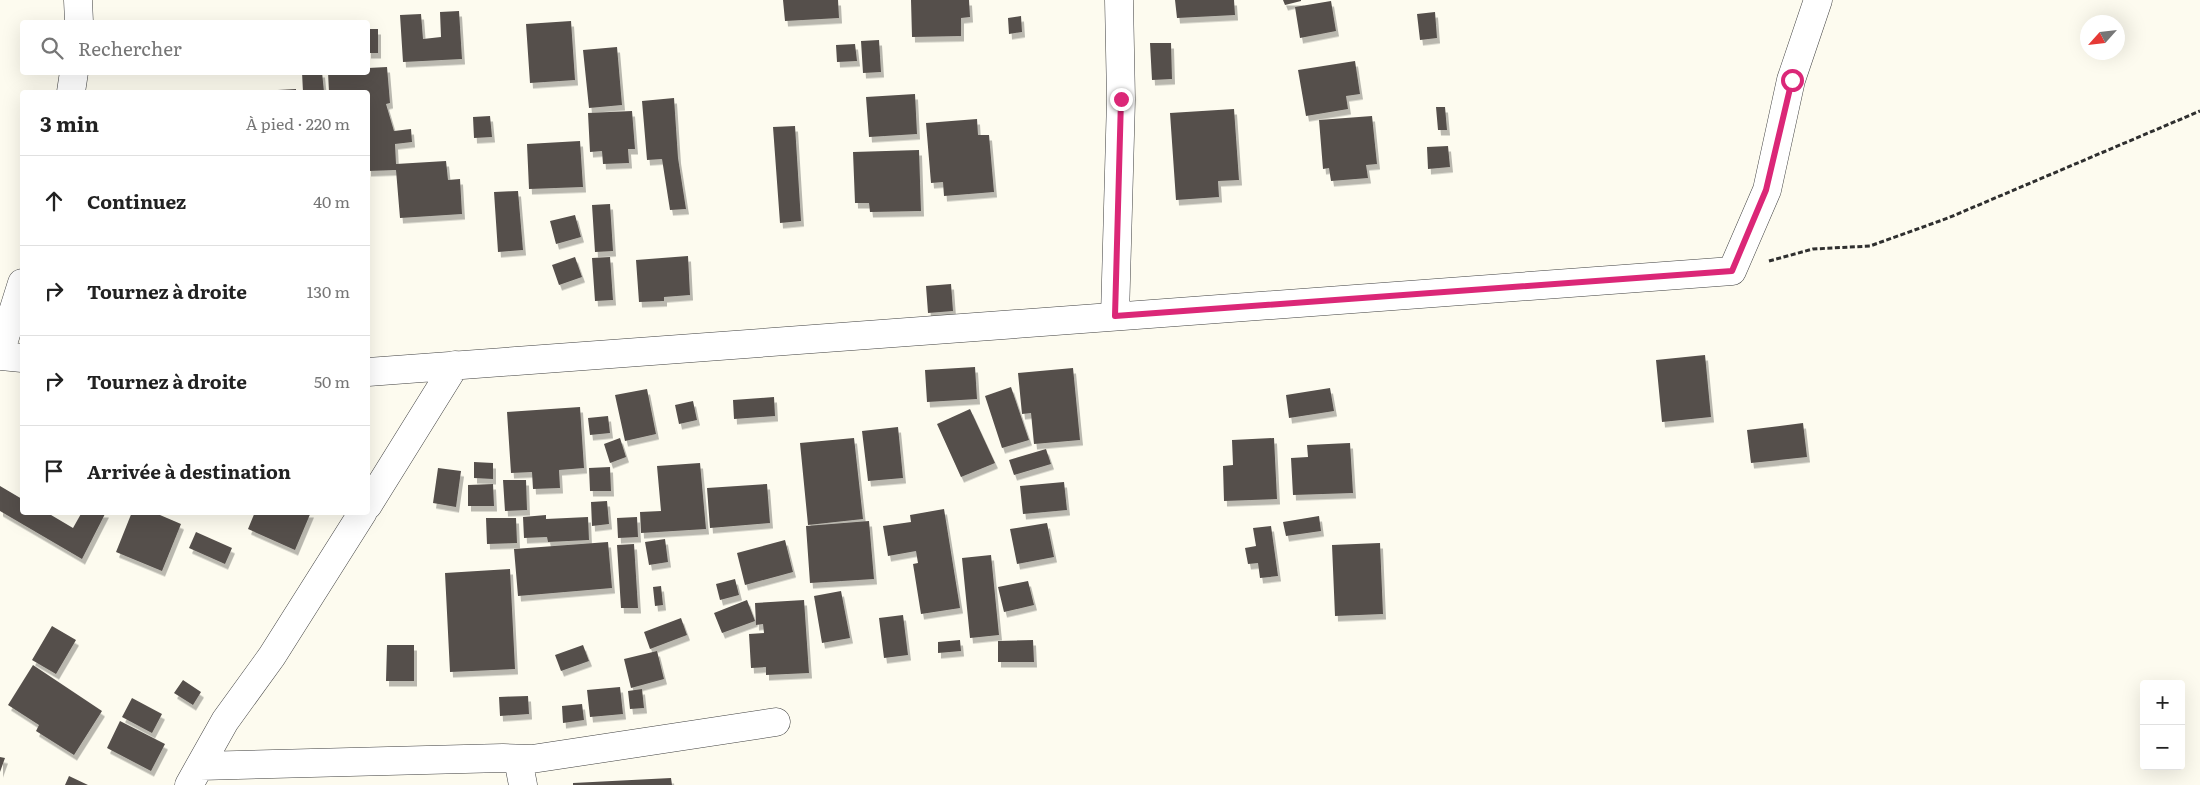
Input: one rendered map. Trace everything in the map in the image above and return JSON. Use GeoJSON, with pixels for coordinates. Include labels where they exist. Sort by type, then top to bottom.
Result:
{"type":"FeatureCollection","features":[{"type":"Feature","properties":{"kind":"street"},"geometry":{"type":"LineString","coordinates":[[78,0],[79,20]]}},
{"type":"Feature","properties":{"kind":"street"},"geometry":{"type":"LineString","coordinates":[[1115,316],[1121,99],[1119,0]]}},
{"type":"Feature","properties":{"kind":"street"},"geometry":{"type":"LineString","coordinates":[[370,372],[1732,271],[1766,190],[1792,80],[1818,0]]}},
{"type":"Feature","properties":{"kind":"street"},"geometry":{"type":"LineString","coordinates":[[71,90],[74,75]]}},
{"type":"Feature","properties":{"kind":"street"},"geometry":{"type":"LineString","coordinates":[[20,289],[0,355],[20,358]]}},
{"type":"Feature","properties":{"kind":"street"},"geometry":{"type":"LineString","coordinates":[[370,502],[455,365]]}},
{"type":"Feature","properties":{"kind":"street"},"geometry":{"type":"LineString","coordinates":[[194,775],[226,721],[272,656],[360,515]]}},
{"type":"Feature","properties":{"kind":"street"},"geometry":{"type":"LineString","coordinates":[[194,775],[532,759],[776,722]]}},
{"type":"Feature","properties":{"kind":"street"},"geometry":{"type":"LineString","coordinates":[[518,759],[523,785]]}},
{"type":"Feature","properties":{"kind":"path"},"geometry":{"type":"LineString","coordinates":[[1732,271],[1813,249],[1870,246],[1948,218],[2200,111]]}},
{"type":"Feature","properties":{"kind":"building"},"geometry":{"type":"Polygon","coordinates":[[[783,0],[838,0],[839,18],[785,21],[783,0]]]}},
{"type":"Feature","properties":{"kind":"building"},"geometry":{"type":"Polygon","coordinates":[[[911,0],[969,0],[970,17],[961,18],[961,36],[912,37],[911,0]]]}},
{"type":"Feature","properties":{"kind":"building"},"geometry":{"type":"Polygon","coordinates":[[[1175,0],[1234,0],[1235,15],[1177,18],[1175,0]]]}},
{"type":"Feature","properties":{"kind":"building"},"geometry":{"type":"Polygon","coordinates":[[[1283,0],[1301,0],[1301,1],[1285,5],[1283,0]]]}},
{"type":"Feature","properties":{"kind":"building"},"geometry":{"type":"Polygon","coordinates":[[[1331,1],[1336,31],[1300,38],[1295,7],[1331,1]]]}},
{"type":"Feature","properties":{"kind":"building"},"geometry":{"type":"Polygon","coordinates":[[[459,11],[462,59],[403,62],[400,15],[421,14],[423,39],[441,37],[440,12],[459,11]]]}},
{"type":"Feature","properties":{"kind":"building"},"geometry":{"type":"Polygon","coordinates":[[[1435,12],[1437,38],[1420,40],[1417,14],[1435,12]]]}},
{"type":"Feature","properties":{"kind":"building"},"geometry":{"type":"Polygon","coordinates":[[[1021,16],[1022,32],[1009,34],[1008,18],[1021,16]]]}},
{"type":"Feature","properties":{"kind":"building"},"geometry":{"type":"Polygon","coordinates":[[[571,21],[575,80],[530,83],[526,24],[571,21]]]}},
{"type":"Feature","properties":{"kind":"building"},"geometry":{"type":"Polygon","coordinates":[[[370,29],[378,29],[378,53],[370,53],[370,29]]]}},
{"type":"Feature","properties":{"kind":"building"},"geometry":{"type":"Polygon","coordinates":[[[879,40],[881,72],[863,73],[861,41],[879,40]]]}},
{"type":"Feature","properties":{"kind":"building"},"geometry":{"type":"Polygon","coordinates":[[[1150,43],[1171,43],[1172,79],[1152,80],[1150,43]]]}},
{"type":"Feature","properties":{"kind":"building"},"geometry":{"type":"Polygon","coordinates":[[[855,44],[857,61],[837,62],[836,45],[855,44]]]}},
{"type":"Feature","properties":{"kind":"building"},"geometry":{"type":"Polygon","coordinates":[[[617,47],[622,105],[589,108],[583,50],[617,47]]]}},
{"type":"Feature","properties":{"kind":"building"},"geometry":{"type":"Polygon","coordinates":[[[1355,61],[1360,94],[1346,96],[1348,109],[1306,116],[1298,70],[1355,61]]]}},
{"type":"Feature","properties":{"kind":"building"},"geometry":{"type":"Polygon","coordinates":[[[387,67],[390,103],[386,104],[394,131],[411,129],[412,142],[395,144],[396,164],[446,161],[448,180],[460,179],[462,214],[400,218],[396,170],[370,171],[370,90],[329,90],[328,75],[370,75],[370,68],[387,67]]]}},
{"type":"Feature","properties":{"kind":"building"},"geometry":{"type":"Polygon","coordinates":[[[302,75],[322,75],[324,90],[303,90],[302,75]]]}},
{"type":"Feature","properties":{"kind":"building"},"geometry":{"type":"Polygon","coordinates":[[[915,94],[917,134],[869,137],[866,97],[915,94]]]}},
{"type":"Feature","properties":{"kind":"building"},"geometry":{"type":"Polygon","coordinates":[[[674,98],[678,158],[686,209],[670,210],[662,159],[647,160],[642,101],[674,98]]]}},
{"type":"Feature","properties":{"kind":"building"},"geometry":{"type":"Polygon","coordinates":[[[1436,107],[1445,107],[1447,130],[1438,130],[1436,107]]]}},
{"type":"Feature","properties":{"kind":"building"},"geometry":{"type":"Polygon","coordinates":[[[1234,109],[1239,180],[1218,181],[1219,197],[1176,200],[1170,113],[1234,109]]]}},
{"type":"Feature","properties":{"kind":"building"},"geometry":{"type":"Polygon","coordinates":[[[632,111],[635,149],[628,149],[629,163],[603,164],[602,151],[590,152],[588,113],[632,111]]]}},
{"type":"Feature","properties":{"kind":"building"},"geometry":{"type":"Polygon","coordinates":[[[490,116],[492,137],[474,138],[473,117],[490,116]]]}},
{"type":"Feature","properties":{"kind":"building"},"geometry":{"type":"Polygon","coordinates":[[[1372,116],[1377,164],[1366,165],[1368,178],[1331,181],[1329,168],[1323,169],[1319,120],[1372,116]]]}},
{"type":"Feature","properties":{"kind":"building"},"geometry":{"type":"Polygon","coordinates":[[[977,119],[978,135],[989,135],[994,192],[944,196],[943,182],[931,183],[926,123],[977,119]]]}},
{"type":"Feature","properties":{"kind":"building"},"geometry":{"type":"Polygon","coordinates":[[[795,126],[801,221],[780,223],[773,127],[795,126]]]}},
{"type":"Feature","properties":{"kind":"building"},"geometry":{"type":"Polygon","coordinates":[[[580,141],[583,187],[529,189],[527,144],[580,141]]]}},
{"type":"Feature","properties":{"kind":"building"},"geometry":{"type":"Polygon","coordinates":[[[1448,146],[1450,167],[1428,169],[1427,147],[1448,146]]]}},
{"type":"Feature","properties":{"kind":"building"},"geometry":{"type":"Polygon","coordinates":[[[919,150],[921,211],[870,212],[869,203],[855,203],[853,152],[919,150]]]}},
{"type":"Feature","properties":{"kind":"building"},"geometry":{"type":"Polygon","coordinates":[[[518,191],[523,250],[498,252],[494,192],[518,191]]]}},
{"type":"Feature","properties":{"kind":"building"},"geometry":{"type":"Polygon","coordinates":[[[610,204],[613,251],[595,252],[592,205],[610,204]]]}},
{"type":"Feature","properties":{"kind":"building"},"geometry":{"type":"Polygon","coordinates":[[[575,215],[581,237],[556,244],[550,221],[575,215]]]}},
{"type":"Feature","properties":{"kind":"building"},"geometry":{"type":"Polygon","coordinates":[[[688,256],[690,295],[664,297],[664,301],[639,302],[636,260],[688,256]]]}},
{"type":"Feature","properties":{"kind":"building"},"geometry":{"type":"Polygon","coordinates":[[[575,257],[582,277],[559,285],[552,265],[575,257]]]}},
{"type":"Feature","properties":{"kind":"building"},"geometry":{"type":"Polygon","coordinates":[[[610,257],[613,300],[595,301],[592,258],[610,257]]]}},
{"type":"Feature","properties":{"kind":"building"},"geometry":{"type":"Polygon","coordinates":[[[951,284],[953,311],[928,313],[926,286],[951,284]]]}},
{"type":"Feature","properties":{"kind":"building"},"geometry":{"type":"Polygon","coordinates":[[[1705,355],[1711,417],[1662,422],[1656,360],[1705,355]]]}},
{"type":"Feature","properties":{"kind":"building"},"geometry":{"type":"Polygon","coordinates":[[[975,367],[977,399],[927,402],[925,370],[975,367]]]}},
{"type":"Feature","properties":{"kind":"building"},"geometry":{"type":"Polygon","coordinates":[[[1073,368],[1080,440],[1034,444],[1031,413],[1022,414],[1018,373],[1073,368]]]}},
{"type":"Feature","properties":{"kind":"building"},"geometry":{"type":"Polygon","coordinates":[[[1011,387],[1029,440],[1002,448],[985,396],[1011,387]]]}},
{"type":"Feature","properties":{"kind":"building"},"geometry":{"type":"Polygon","coordinates":[[[1330,388],[1334,411],[1289,418],[1286,395],[1330,388]]]}},
{"type":"Feature","properties":{"kind":"building"},"geometry":{"type":"Polygon","coordinates":[[[647,389],[656,434],[625,441],[615,395],[647,389]]]}},
{"type":"Feature","properties":{"kind":"building"},"geometry":{"type":"Polygon","coordinates":[[[774,397],[775,416],[734,419],[733,400],[774,397]]]}},
{"type":"Feature","properties":{"kind":"building"},"geometry":{"type":"Polygon","coordinates":[[[693,401],[697,420],[679,424],[675,405],[693,401]]]}},
{"type":"Feature","properties":{"kind":"building"},"geometry":{"type":"Polygon","coordinates":[[[580,407],[584,468],[559,470],[560,488],[533,489],[532,472],[511,473],[507,412],[580,407]]]}},
{"type":"Feature","properties":{"kind":"building"},"geometry":{"type":"Polygon","coordinates":[[[970,409],[995,463],[961,477],[937,424],[970,409]]]}},
{"type":"Feature","properties":{"kind":"building"},"geometry":{"type":"Polygon","coordinates":[[[608,416],[610,433],[590,435],[588,418],[608,416]]]}},
{"type":"Feature","properties":{"kind":"building"},"geometry":{"type":"Polygon","coordinates":[[[1803,423],[1807,457],[1751,463],[1747,430],[1803,423]]]}},
{"type":"Feature","properties":{"kind":"building"},"geometry":{"type":"Polygon","coordinates":[[[898,427],[903,478],[868,481],[862,431],[898,427]]]}},
{"type":"Feature","properties":{"kind":"building"},"geometry":{"type":"Polygon","coordinates":[[[620,438],[626,457],[610,463],[604,444],[620,438]]]}},
{"type":"Feature","properties":{"kind":"building"},"geometry":{"type":"Polygon","coordinates":[[[854,438],[863,519],[808,525],[800,443],[854,438]]]}},
{"type":"Feature","properties":{"kind":"building"},"geometry":{"type":"Polygon","coordinates":[[[1274,438],[1277,499],[1224,501],[1223,466],[1233,465],[1232,440],[1274,438]]]}},
{"type":"Feature","properties":{"kind":"building"},"geometry":{"type":"Polygon","coordinates":[[[1350,443],[1353,493],[1293,495],[1291,458],[1308,457],[1307,445],[1350,443]]]}},
{"type":"Feature","properties":{"kind":"building"},"geometry":{"type":"Polygon","coordinates":[[[1046,449],[1051,464],[1014,475],[1009,460],[1046,449]]]}},
{"type":"Feature","properties":{"kind":"building"},"geometry":{"type":"Polygon","coordinates":[[[474,462],[493,463],[493,479],[474,478],[474,462]]]}},
{"type":"Feature","properties":{"kind":"building"},"geometry":{"type":"Polygon","coordinates":[[[700,463],[706,529],[641,533],[640,512],[661,511],[657,466],[700,463]]]}},
{"type":"Feature","properties":{"kind":"building"},"geometry":{"type":"Polygon","coordinates":[[[610,467],[611,491],[590,491],[589,468],[610,467]]]}},
{"type":"Feature","properties":{"kind":"building"},"geometry":{"type":"Polygon","coordinates":[[[438,468],[461,471],[456,507],[433,503],[438,468]]]}},
{"type":"Feature","properties":{"kind":"building"},"geometry":{"type":"Polygon","coordinates":[[[503,480],[526,480],[527,510],[505,511],[503,480]]]}},
{"type":"Feature","properties":{"kind":"building"},"geometry":{"type":"Polygon","coordinates":[[[1064,482],[1067,510],[1023,514],[1020,486],[1064,482]]]}},
{"type":"Feature","properties":{"kind":"building"},"geometry":{"type":"Polygon","coordinates":[[[493,484],[494,506],[468,506],[468,485],[493,484]]]}},
{"type":"Feature","properties":{"kind":"building"},"geometry":{"type":"Polygon","coordinates":[[[767,484],[770,523],[710,528],[707,488],[767,484]]]}},
{"type":"Feature","properties":{"kind":"building"},"geometry":{"type":"Polygon","coordinates":[[[0,486],[20,498],[20,515],[51,515],[73,528],[80,515],[104,515],[82,559],[0,511],[0,486]]]}},
{"type":"Feature","properties":{"kind":"building"},"geometry":{"type":"Polygon","coordinates":[[[607,501],[609,524],[592,526],[591,502],[607,501]]]}},
{"type":"Feature","properties":{"kind":"building"},"geometry":{"type":"Polygon","coordinates":[[[944,509],[960,608],[921,614],[913,564],[918,563],[916,551],[888,556],[883,526],[911,522],[910,515],[944,509]]]}},
{"type":"Feature","properties":{"kind":"building"},"geometry":{"type":"Polygon","coordinates":[[[131,515],[160,515],[181,524],[162,571],[116,552],[131,515]]]}},
{"type":"Feature","properties":{"kind":"building"},"geometry":{"type":"Polygon","coordinates":[[[254,515],[310,515],[295,550],[248,529],[254,515]]]}},
{"type":"Feature","properties":{"kind":"building"},"geometry":{"type":"Polygon","coordinates":[[[546,515],[546,519],[588,517],[589,540],[548,542],[547,537],[524,538],[523,517],[546,515]]]}},
{"type":"Feature","properties":{"kind":"building"},"geometry":{"type":"Polygon","coordinates":[[[1319,516],[1321,531],[1286,536],[1283,522],[1319,516]]]}},
{"type":"Feature","properties":{"kind":"building"},"geometry":{"type":"Polygon","coordinates":[[[637,517],[638,537],[618,538],[617,518],[637,517]]]}},
{"type":"Feature","properties":{"kind":"building"},"geometry":{"type":"Polygon","coordinates":[[[486,518],[516,518],[517,543],[487,544],[486,518]]]}},
{"type":"Feature","properties":{"kind":"building"},"geometry":{"type":"Polygon","coordinates":[[[869,521],[874,579],[810,583],[806,526],[869,521]]]}},
{"type":"Feature","properties":{"kind":"building"},"geometry":{"type":"Polygon","coordinates":[[[1047,523],[1054,557],[1017,564],[1010,529],[1047,523]]]}},
{"type":"Feature","properties":{"kind":"building"},"geometry":{"type":"Polygon","coordinates":[[[1271,526],[1278,576],[1260,578],[1258,563],[1248,564],[1245,548],[1256,546],[1253,528],[1271,526]]]}},
{"type":"Feature","properties":{"kind":"building"},"geometry":{"type":"Polygon","coordinates":[[[196,532],[232,548],[225,564],[189,548],[196,532]]]}},
{"type":"Feature","properties":{"kind":"building"},"geometry":{"type":"Polygon","coordinates":[[[665,539],[668,562],[649,565],[645,542],[665,539]]]}},
{"type":"Feature","properties":{"kind":"building"},"geometry":{"type":"Polygon","coordinates":[[[785,540],[793,572],[745,585],[737,553],[785,540]]]}},
{"type":"Feature","properties":{"kind":"building"},"geometry":{"type":"Polygon","coordinates":[[[608,542],[612,588],[518,596],[514,549],[608,542]]]}},
{"type":"Feature","properties":{"kind":"building"},"geometry":{"type":"Polygon","coordinates":[[[1380,543],[1383,614],[1335,616],[1332,545],[1380,543]]]}},
{"type":"Feature","properties":{"kind":"building"},"geometry":{"type":"Polygon","coordinates":[[[634,544],[638,608],[621,608],[617,545],[634,544]]]}},
{"type":"Feature","properties":{"kind":"building"},"geometry":{"type":"Polygon","coordinates":[[[991,555],[999,635],[970,638],[962,558],[991,555]]]}},
{"type":"Feature","properties":{"kind":"building"},"geometry":{"type":"Polygon","coordinates":[[[510,569],[515,669],[450,672],[445,573],[510,569]]]}},
{"type":"Feature","properties":{"kind":"building"},"geometry":{"type":"Polygon","coordinates":[[[735,579],[739,595],[720,600],[716,584],[735,579]]]}},
{"type":"Feature","properties":{"kind":"building"},"geometry":{"type":"Polygon","coordinates":[[[1028,581],[1034,605],[1004,612],[998,587],[1028,581]]]}},
{"type":"Feature","properties":{"kind":"building"},"geometry":{"type":"Polygon","coordinates":[[[661,586],[663,605],[655,606],[653,587],[661,586]]]}},
{"type":"Feature","properties":{"kind":"building"},"geometry":{"type":"Polygon","coordinates":[[[841,591],[850,638],[822,643],[814,596],[841,591]]]}},
{"type":"Feature","properties":{"kind":"building"},"geometry":{"type":"Polygon","coordinates":[[[747,600],[755,621],[722,633],[714,613],[747,600]]]}},
{"type":"Feature","properties":{"kind":"building"},"geometry":{"type":"Polygon","coordinates":[[[804,600],[809,673],[766,675],[766,667],[751,668],[749,634],[764,633],[763,624],[756,625],[755,603],[804,600]]]}},
{"type":"Feature","properties":{"kind":"building"},"geometry":{"type":"Polygon","coordinates":[[[903,615],[908,655],[884,658],[879,618],[903,615]]]}},
{"type":"Feature","properties":{"kind":"building"},"geometry":{"type":"Polygon","coordinates":[[[681,618],[687,635],[650,649],[644,632],[681,618]]]}},
{"type":"Feature","properties":{"kind":"building"},"geometry":{"type":"Polygon","coordinates":[[[52,626],[76,640],[56,674],[32,660],[52,626]]]}},
{"type":"Feature","properties":{"kind":"building"},"geometry":{"type":"Polygon","coordinates":[[[960,640],[961,651],[938,653],[938,642],[960,640]]]}},
{"type":"Feature","properties":{"kind":"building"},"geometry":{"type":"Polygon","coordinates":[[[1033,640],[1034,662],[998,662],[998,641],[1033,640]]]}},
{"type":"Feature","properties":{"kind":"building"},"geometry":{"type":"Polygon","coordinates":[[[387,645],[414,645],[414,681],[386,681],[387,645]]]}},
{"type":"Feature","properties":{"kind":"building"},"geometry":{"type":"Polygon","coordinates":[[[583,645],[589,661],[561,671],[555,655],[583,645]]]}},
{"type":"Feature","properties":{"kind":"building"},"geometry":{"type":"Polygon","coordinates":[[[657,651],[664,679],[631,688],[624,659],[657,651]]]}},
{"type":"Feature","properties":{"kind":"building"},"geometry":{"type":"Polygon","coordinates":[[[33,665],[102,711],[74,755],[36,731],[39,725],[8,705],[33,665]]]}},
{"type":"Feature","properties":{"kind":"building"},"geometry":{"type":"Polygon","coordinates":[[[183,680],[201,692],[193,705],[174,693],[183,680]]]}},
{"type":"Feature","properties":{"kind":"building"},"geometry":{"type":"Polygon","coordinates":[[[620,687],[623,714],[590,717],[587,690],[620,687]]]}},
{"type":"Feature","properties":{"kind":"building"},"geometry":{"type":"Polygon","coordinates":[[[642,689],[644,708],[630,709],[628,691],[642,689]]]}},
{"type":"Feature","properties":{"kind":"building"},"geometry":{"type":"Polygon","coordinates":[[[528,696],[529,714],[500,716],[499,697],[528,696]]]}},
{"type":"Feature","properties":{"kind":"building"},"geometry":{"type":"Polygon","coordinates":[[[132,698],[162,714],[152,733],[122,717],[132,698]]]}},
{"type":"Feature","properties":{"kind":"building"},"geometry":{"type":"Polygon","coordinates":[[[582,704],[584,720],[563,723],[562,706],[582,704]]]}},
{"type":"Feature","properties":{"kind":"building"},"geometry":{"type":"Polygon","coordinates":[[[120,721],[165,744],[151,771],[107,748],[120,721]]]}},
{"type":"Feature","properties":{"kind":"building"},"geometry":{"type":"Polygon","coordinates":[[[0,757],[5,758],[0,772],[0,757]]]}},
{"type":"Feature","properties":{"kind":"building"},"geometry":{"type":"Polygon","coordinates":[[[69,776],[88,785],[65,785],[69,776]]]}},
{"type":"Feature","properties":{"kind":"building"},"geometry":{"type":"Polygon","coordinates":[[[671,778],[672,785],[573,785],[573,783],[671,778]]]}},
{"type":"Feature","properties":{"kind":"route"},"geometry":{"type":"LineString","coordinates":[[1121,99],[1115,316],[1732,271],[1753,225],[1766,190],[1792,80]]}}]}
